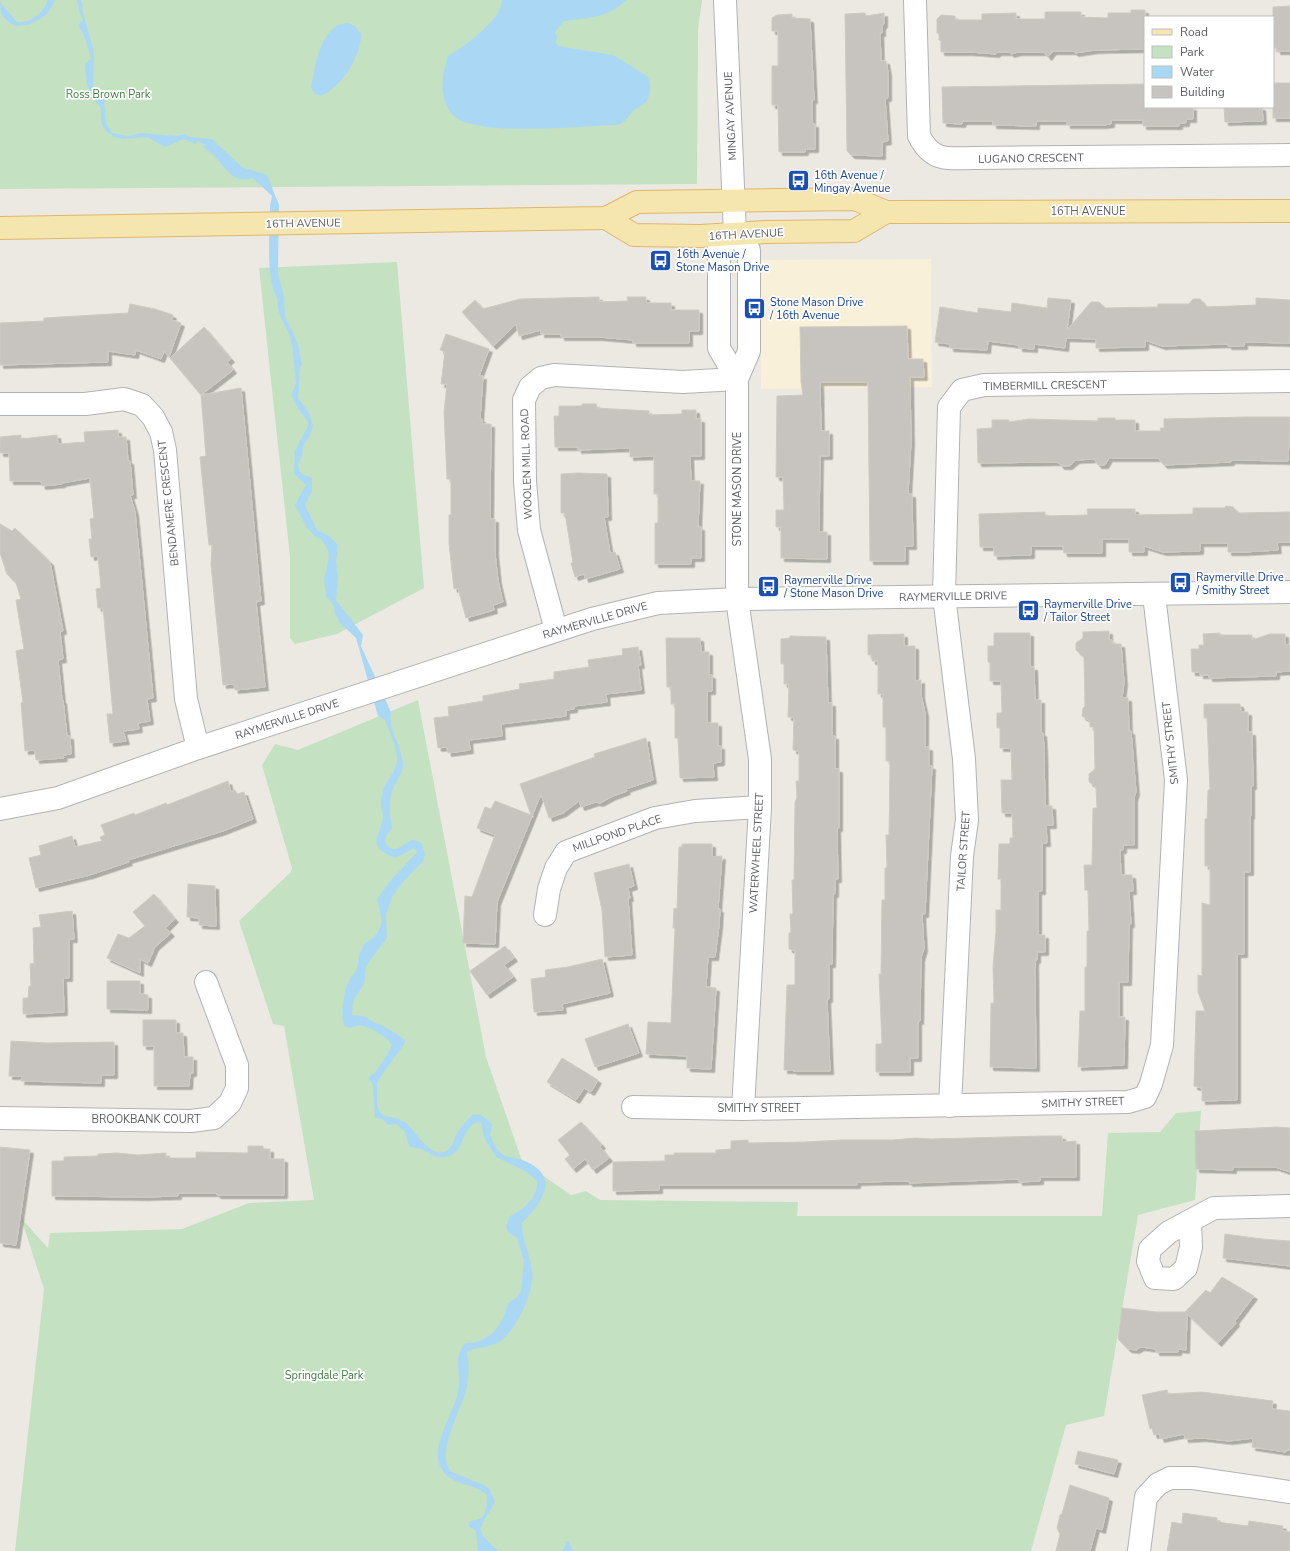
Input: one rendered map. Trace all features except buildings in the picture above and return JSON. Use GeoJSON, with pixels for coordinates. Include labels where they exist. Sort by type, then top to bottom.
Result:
{"type":"FeatureCollection","features":[{"type":"Feature","properties":{"kind":"main road","name":"16TH AVENUE"},"geometry":{"type":"LineString","coordinates":[[0,228],[606,218],[637,202],[855,199],[886,212],[1290,211]]}},
{"type":"Feature","properties":{"kind":"main road","name":"16TH AVENUE"},"geometry":{"type":"LineString","coordinates":[[606,218],[634,235],[701,236],[735,233],[854,231],[886,212]]}},
{"type":"Feature","properties":{"kind":"street","name":"MINGAY AVENUE"},"geometry":{"type":"LineString","coordinates":[[725,0],[735,233]]}},
{"type":"Feature","properties":{"kind":"street","name":"LUGANO CRESCENT"},"geometry":{"type":"LineString","coordinates":[[915,0],[919,136],[924,146],[932,154],[948,158],[1290,155]]}},
{"type":"Feature","properties":{"kind":"street","name":"STONE MASON DRIVE"},"geometry":{"type":"LineString","coordinates":[[737,379],[719,348],[719,248],[735,233],[749,250],[748,350],[737,379],[738,599]]}},
{"type":"Feature","properties":{"kind":"street","name":"WOOLEN MILL ROAD"},"geometry":{"type":"LineString","coordinates":[[556,630],[529,530],[525,481],[524,400],[530,387],[541,378],[554,375],[683,382],[737,379]]}},
{"type":"Feature","properties":{"kind":"street","name":"TIMBERMILL CRESCENT"},"geometry":{"type":"LineString","coordinates":[[944,596],[949,406],[962,390],[984,385],[1290,381]]}},
{"type":"Feature","properties":{"kind":"street","name":"BENDAMERE CRESCENT"},"geometry":{"type":"LineString","coordinates":[[0,404],[84,404],[124,399],[142,405],[153,417],[161,432],[165,450],[186,699],[198,748]]}},
{"type":"Feature","properties":{"kind":"street","name":"RAYMERVILLE DRIVE"},"geometry":{"type":"LineString","coordinates":[[0,809],[58,798],[198,748],[556,630],[626,610],[658,603],[738,599],[1154,595],[1290,592]]}},
{"type":"Feature","properties":{"kind":"street","name":"SMITHY STREET"},"geometry":{"type":"LineString","coordinates":[[633,1107],[743,1109],[950,1106],[1128,1102],[1145,1097],[1151,1084],[1162,1045],[1169,876],[1176,780],[1154,595]]}},
{"type":"Feature","properties":{"kind":"street","name":"TAILOR STREET"},"geometry":{"type":"LineString","coordinates":[[944,596],[964,759],[967,820],[962,856],[950,1106]]}},
{"type":"Feature","properties":{"kind":"street","name":"WATERWHEEL STREET"},"geometry":{"type":"LineString","coordinates":[[738,599],[760,759],[760,807],[743,1109]]}},
{"type":"Feature","properties":{"kind":"street","name":"MILLPOND PLACE"},"geometry":{"type":"LineString","coordinates":[[545,915],[553,875],[566,852],[655,818],[695,811],[760,807]]}},
{"type":"Feature","properties":{"kind":"street","name":"BROOKBANK COURT"},"geometry":{"type":"LineString","coordinates":[[0,1118],[191,1121],[214,1118],[230,1103],[237,1088],[237,1065],[206,982]]}},
{"type":"Feature","properties":{"kind":"street"},"geometry":{"type":"LineString","coordinates":[[1190,1221],[1214,1208],[1290,1206]]}},
{"type":"Feature","properties":{"kind":"street"},"geometry":{"type":"LineString","coordinates":[[1139,1551],[1146,1497],[1158,1484],[1170,1478],[1193,1478],[1290,1492]]}},
{"type":"Feature","properties":{"kind":"shaded area"},"geometry":{"type":"Polygon","coordinates":[[[931,259],[932,387],[761,389],[760,260],[931,259]]]}},
{"type":"Feature","properties":{"kind":"green space","name":"Ross Brown Park"},"geometry":{"type":"Polygon","coordinates":[[[0,0],[702,0],[698,29],[697,184],[0,189],[0,0]]]}},
{"type":"Feature","properties":{"kind":"green space"},"geometry":{"type":"Polygon","coordinates":[[[397,262],[424,588],[337,634],[295,644],[290,638],[290,557],[259,268],[397,262]]]}},
{"type":"Feature","properties":{"kind":"green space","name":"Springdale Park"},"geometry":{"type":"Polygon","coordinates":[[[418,700],[486,1057],[522,1161],[571,1195],[586,1191],[600,1200],[798,1202],[797,1216],[1102,1216],[1108,1133],[1160,1132],[1176,1113],[1201,1111],[1195,1200],[1138,1215],[1104,1416],[1066,1425],[1031,1551],[15,1551],[44,1289],[21,1218],[48,1248],[50,1233],[182,1229],[249,1203],[314,1200],[284,1026],[273,1024],[239,921],[291,872],[292,868],[262,765],[275,744],[298,750],[418,700]]]}},
{"type":"Feature","properties":{"kind":"water"},"geometry":{"type":"Polygon","coordinates":[[[48,0],[55,0],[48,13],[42,18],[28,25],[15,26],[3,17],[1,11],[0,2],[17,22],[27,21],[40,13],[48,0]]]}},
{"type":"Feature","properties":{"kind":"water"},"geometry":{"type":"Polygon","coordinates":[[[77,0],[81,0],[83,6],[82,9],[94,52],[93,90],[104,99],[106,123],[112,133],[128,136],[141,133],[175,136],[186,134],[189,137],[212,139],[242,167],[267,175],[279,205],[278,274],[284,296],[285,316],[298,344],[302,365],[300,368],[298,398],[309,413],[313,426],[309,437],[303,446],[302,457],[298,464],[299,470],[302,474],[312,478],[312,491],[305,505],[317,530],[329,536],[338,545],[336,562],[338,576],[336,600],[363,635],[361,646],[391,712],[391,725],[401,752],[403,766],[400,776],[393,788],[390,800],[392,828],[386,836],[385,841],[390,848],[397,849],[410,841],[416,840],[422,844],[425,855],[423,861],[403,882],[392,897],[386,915],[387,938],[366,966],[364,984],[353,1001],[352,1015],[366,1018],[389,1029],[405,1040],[405,1043],[377,1082],[377,1106],[382,1115],[403,1121],[430,1149],[442,1153],[450,1148],[459,1130],[473,1114],[481,1115],[492,1124],[490,1135],[500,1152],[507,1157],[525,1161],[536,1167],[543,1175],[545,1182],[541,1199],[522,1223],[523,1235],[532,1271],[531,1288],[528,1297],[520,1317],[503,1339],[493,1345],[469,1350],[467,1352],[467,1386],[451,1430],[446,1454],[447,1464],[452,1472],[486,1486],[490,1490],[495,1502],[480,1528],[483,1536],[498,1551],[478,1551],[476,1531],[469,1526],[468,1523],[483,1516],[486,1508],[487,1495],[476,1488],[452,1479],[447,1475],[442,1470],[438,1452],[443,1431],[456,1401],[458,1392],[459,1353],[466,1343],[482,1340],[494,1331],[503,1319],[508,1303],[517,1297],[521,1291],[524,1260],[517,1238],[509,1233],[506,1227],[510,1216],[520,1210],[533,1198],[537,1187],[537,1181],[527,1172],[496,1157],[484,1137],[480,1122],[473,1124],[468,1129],[459,1148],[448,1156],[436,1157],[421,1149],[409,1146],[405,1132],[396,1124],[388,1125],[382,1119],[375,1118],[373,1085],[368,1078],[378,1068],[392,1045],[378,1032],[369,1028],[360,1025],[350,1028],[344,1026],[342,1016],[347,985],[357,970],[361,950],[365,944],[375,936],[381,924],[381,915],[377,899],[391,880],[417,852],[414,848],[396,858],[379,849],[377,844],[376,840],[383,815],[381,807],[382,797],[384,788],[394,772],[397,761],[396,751],[385,720],[378,716],[356,638],[340,623],[335,614],[334,606],[326,596],[324,579],[329,558],[328,550],[321,539],[317,538],[307,528],[295,505],[306,485],[294,474],[295,451],[309,424],[295,404],[292,396],[296,383],[291,339],[281,317],[278,299],[271,281],[269,241],[270,206],[272,196],[253,178],[241,179],[231,174],[212,154],[203,147],[206,145],[198,141],[195,144],[184,139],[165,147],[147,137],[123,139],[114,137],[105,130],[101,122],[101,109],[92,96],[87,84],[85,65],[91,58],[85,38],[78,25],[83,20],[79,11],[77,0]]]}},
{"type":"Feature","properties":{"kind":"water"},"geometry":{"type":"Polygon","coordinates":[[[502,0],[626,0],[605,14],[589,18],[564,21],[555,32],[557,36],[556,43],[559,46],[613,55],[647,76],[650,82],[650,93],[647,100],[618,125],[530,129],[505,128],[482,126],[464,122],[452,114],[445,100],[442,85],[448,56],[472,40],[489,24],[501,7],[502,0]]]}},
{"type":"Feature","properties":{"kind":"water"},"geometry":{"type":"Polygon","coordinates":[[[348,23],[355,26],[361,34],[358,52],[354,61],[343,78],[329,92],[321,96],[315,94],[311,88],[320,48],[325,38],[331,31],[339,25],[348,23]]]}},
{"type":"Feature","properties":{"kind":"water"},"geometry":{"type":"Polygon","coordinates":[[[568,1541],[575,1551],[562,1551],[566,1545],[565,1542],[568,1541]]]}},
{"type":"Feature","properties":{"kind":"place","name":"16th Avenue / Mingay Avenue"},"geometry":{"type":"Point","coordinates":[799,181]}},
{"type":"Feature","properties":{"kind":"place","name":"16th Avenue / Stone Mason Drive"},"geometry":{"type":"Point","coordinates":[660,260]}},
{"type":"Feature","properties":{"kind":"place","name":"Stone Mason Drive / 16th Avenue"},"geometry":{"type":"Point","coordinates":[755,308]}},
{"type":"Feature","properties":{"kind":"place","name":"Raymerville Drive / Smithy Street"},"geometry":{"type":"Point","coordinates":[1181,583]}},
{"type":"Feature","properties":{"kind":"place","name":"Raymerville Drive / Stone Mason Drive"},"geometry":{"type":"Point","coordinates":[768,586]}},
{"type":"Feature","properties":{"kind":"place","name":"Raymerville Drive / Tailor Street"},"geometry":{"type":"Point","coordinates":[1028,610]}}]}
